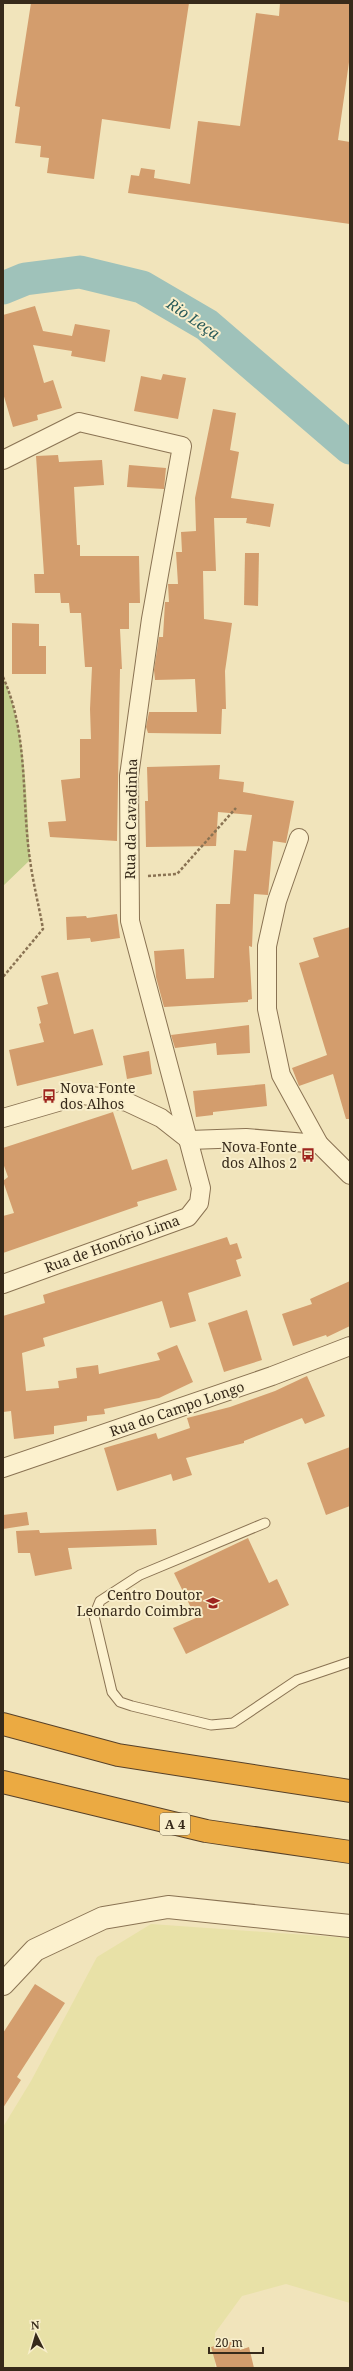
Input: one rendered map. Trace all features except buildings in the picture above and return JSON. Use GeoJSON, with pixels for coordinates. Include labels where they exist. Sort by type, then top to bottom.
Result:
{"type":"FeatureCollection","features":[{"type":"Feature","properties":{"kind":"highway"},"geometry":{"type":"LineString","coordinates":[[3,1724],[118,1755],[350,1791]]}},
{"type":"Feature","properties":{"kind":"highway","name":"A 4"},"geometry":{"type":"LineString","coordinates":[[3,1782],[206,1831],[350,1852]]}},
{"type":"Feature","properties":{"kind":"street","name":"Rua da Cavadinha"},"geometry":{"type":"LineString","coordinates":[[3,460],[78,422],[184,438],[151,619],[129,776],[129,878],[130,921],[189,1140]]}},
{"type":"Feature","properties":{"kind":"street"},"geometry":{"type":"LineString","coordinates":[[299,838],[277,901],[267,946],[267,1009],[281,1075],[319,1144],[350,1175]]}},
{"type":"Feature","properties":{"kind":"street"},"geometry":{"type":"LineString","coordinates":[[3,1118],[82,1095],[127,1102],[161,1118],[189,1140],[246,1138],[319,1144]]}},
{"type":"Feature","properties":{"kind":"street","name":"Rua de Honório Lima"},"geometry":{"type":"LineString","coordinates":[[3,1284],[188,1217],[199,1203],[201,1188],[189,1140]]}},
{"type":"Feature","properties":{"kind":"street","name":"Rua do Campo Longo"},"geometry":{"type":"LineString","coordinates":[[3,1468],[272,1376],[350,1346]]}},
{"type":"Feature","properties":{"kind":"street"},"geometry":{"type":"LineString","coordinates":[[3,1984],[35,1950],[103,1918],[168,1907],[350,1926]]}},
{"type":"Feature","properties":{"kind":"lane"},"geometry":{"type":"LineString","coordinates":[[265,1523],[140,1575],[100,1601],[94,1616],[112,1692],[120,1702],[132,1706],[211,1725],[232,1723],[297,1680],[350,1662]]}},
{"type":"Feature","properties":{"kind":"path"},"geometry":{"type":"LineString","coordinates":[[3,677],[13,700],[25,780],[30,860],[44,929],[3,977]]}},
{"type":"Feature","properties":{"kind":"path"},"geometry":{"type":"LineString","coordinates":[[129,878],[177,874],[236,808]]}},
{"type":"Feature","properties":{"kind":"shaded area"},"geometry":{"type":"Polygon","coordinates":[[[151,1924],[350,1938],[350,2303],[286,2284],[242,2296],[215,2333],[215,2368],[3,2368],[3,2127],[31,2081],[97,1957],[151,1924]]]}},
{"type":"Feature","properties":{"kind":"green space"},"geometry":{"type":"Polygon","coordinates":[[[3,677],[17,720],[21,743],[26,790],[30,860],[3,886],[3,677]]]}},
{"type":"Feature","properties":{"kind":"waterway","name":"Rio Leça"},"geometry":{"type":"LineString","coordinates":[[3,288],[25,279],[80,272],[142,287],[207,325],[350,448]]}},
{"type":"Feature","properties":{"kind":"place","name":"Nova Fonte dos Alhos"},"geometry":{"type":"Point","coordinates":[49,1096]}},
{"type":"Feature","properties":{"kind":"place","name":"Nova Fonte dos Alhos 2"},"geometry":{"type":"Point","coordinates":[308,1155]}},
{"type":"Feature","properties":{"kind":"place","name":"Centro Doutor Leonardo Coimbra"},"geometry":{"type":"Point","coordinates":[213,1603]}}]}
